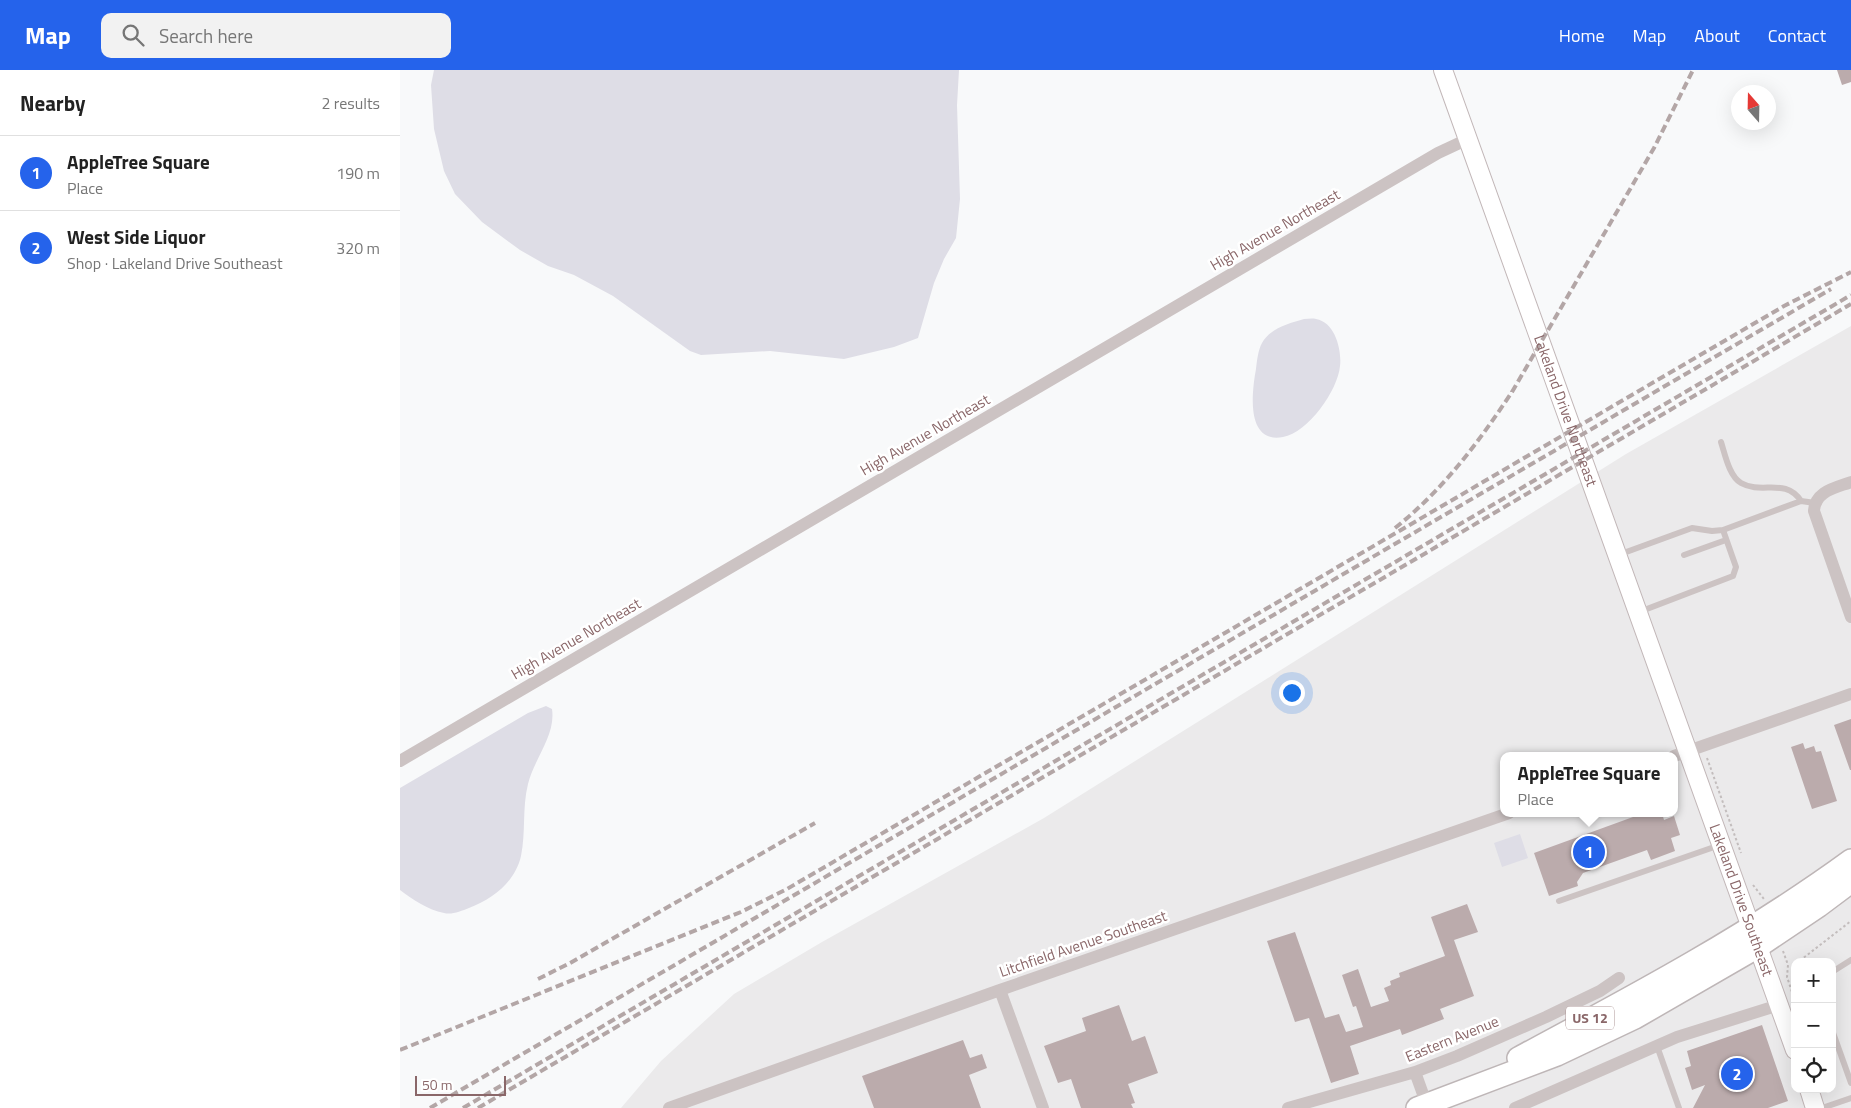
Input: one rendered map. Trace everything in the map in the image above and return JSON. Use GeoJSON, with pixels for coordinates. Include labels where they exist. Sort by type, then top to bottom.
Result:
{"type":"FeatureCollection","features":[{"type":"Feature","properties":{"kind":"highway","name":"US 12"},"geometry":{"type":"LineString","coordinates":[[1424,1107],[1557,1055],[1668,1000],[1755,937],[1794,901],[1851,860]]}},
{"type":"Feature","properties":{"kind":"highway","name":"US 12"},"geometry":{"type":"LineString","coordinates":[[1755,937],[1819,906],[1851,882]]}},
{"type":"Feature","properties":{"kind":"main road","name":"Lakeland Drive Northeast"},"geometry":{"type":"LineString","coordinates":[[1444,70],[1688,751]]}},
{"type":"Feature","properties":{"kind":"main road","name":"Lakeland Drive Southeast"},"geometry":{"type":"LineString","coordinates":[[1688,751],[1755,937],[1787,1003],[1795,1048]]}},
{"type":"Feature","properties":{"kind":"main road"},"geometry":{"type":"LineString","coordinates":[[1809,1093],[1815,1108]]}},
{"type":"Feature","properties":{"kind":"street","name":"High Avenue Northeast"},"geometry":{"type":"LineString","coordinates":[[400,761],[1438,153],[1468,139]]}},
{"type":"Feature","properties":{"kind":"street"},"geometry":{"type":"LineString","coordinates":[[1851,482],[1820,495],[1815,504],[1814,511],[1851,617]]}},
{"type":"Feature","properties":{"kind":"street"},"geometry":{"type":"LineString","coordinates":[[1688,751],[1851,694]]}},
{"type":"Feature","properties":{"kind":"street","name":"Litchfield Avenue Southeast"},"geometry":{"type":"LineString","coordinates":[[669,1108],[1000,990],[1500,816]]}},
{"type":"Feature","properties":{"kind":"street","name":"Eastern Avenue"},"geometry":{"type":"LineString","coordinates":[[1288,1108],[1415,1072],[1487,1044],[1546,1018],[1600,991],[1618,978]]}},
{"type":"Feature","properties":{"kind":"street"},"geometry":{"type":"LineString","coordinates":[[1000,990],[1043,1108]]}},
{"type":"Feature","properties":{"kind":"street"},"geometry":{"type":"LineString","coordinates":[[1514,1108],[1688,1033],[1787,1003]]}},
{"type":"Feature","properties":{"kind":"street"},"geometry":{"type":"LineString","coordinates":[[1415,1072],[1424,1107]]}},
{"type":"Feature","properties":{"kind":"lane"},"geometry":{"type":"LineString","coordinates":[[1721,442],[1732,472],[1740,483],[1754,487],[1791,490],[1802,501],[1815,504]]}},
{"type":"Feature","properties":{"kind":"lane"},"geometry":{"type":"LineString","coordinates":[[1617,555],[1692,528],[1712,531],[1723,530],[1802,501]]}},
{"type":"Feature","properties":{"kind":"lane"},"geometry":{"type":"LineString","coordinates":[[1638,612],[1733,576],[1736,567],[1723,530]]}},
{"type":"Feature","properties":{"kind":"lane"},"geometry":{"type":"LineString","coordinates":[[1684,555],[1726,540]]}},
{"type":"Feature","properties":{"kind":"lane"},"geometry":{"type":"LineString","coordinates":[[1559,901],[1722,844]]}},
{"type":"Feature","properties":{"kind":"lane"},"geometry":{"type":"LineString","coordinates":[[1836,969],[1851,960]]}},
{"type":"Feature","properties":{"kind":"lane"},"geometry":{"type":"LineString","coordinates":[[1836,1041],[1851,1083]]}},
{"type":"Feature","properties":{"kind":"lane"},"geometry":{"type":"LineString","coordinates":[[1656,1046],[1679,1108]]}},
{"type":"Feature","properties":{"kind":"lane"},"geometry":{"type":"LineString","coordinates":[[1822,1108],[1851,1098]]}},
{"type":"Feature","properties":{"kind":"path"},"geometry":{"type":"LineString","coordinates":[[1688,751],[1709,761],[1743,858]]}},
{"type":"Feature","properties":{"kind":"path"},"geometry":{"type":"LineString","coordinates":[[1752,885],[1763,897]]}},
{"type":"Feature","properties":{"kind":"path"},"geometry":{"type":"LineString","coordinates":[[1802,958],[1851,921]]}},
{"type":"Feature","properties":{"kind":"path"},"geometry":{"type":"LineString","coordinates":[[1782,950],[1788,965],[1786,977],[1787,1003]]}},
{"type":"Feature","properties":{"kind":"shaded area"},"geometry":{"type":"Polygon","coordinates":[[[434,70],[959,70],[957,105],[960,199],[956,238],[944,259],[934,283],[918,338],[894,347],[844,359],[770,351],[701,355],[690,351],[613,296],[574,275],[548,266],[520,250],[482,222],[455,194],[444,171],[434,129],[431,85],[434,70]]]}},
{"type":"Feature","properties":{"kind":"shaded area"},"geometry":{"type":"Polygon","coordinates":[[[1304,319],[1323,321],[1332,331],[1340,352],[1338,376],[1328,398],[1302,428],[1293,434],[1283,437],[1271,437],[1262,432],[1254,414],[1253,390],[1257,359],[1262,343],[1270,333],[1287,324],[1304,319]]]}},
{"type":"Feature","properties":{"kind":"shaded area"},"geometry":{"type":"Polygon","coordinates":[[[1851,326],[1851,1108],[621,1108],[661,1061],[734,994],[822,942],[1044,818],[1626,454],[1851,326]]]}},
{"type":"Feature","properties":{"kind":"shaded area"},"geometry":{"type":"Polygon","coordinates":[[[546,706],[552,709],[551,728],[528,784],[521,856],[514,874],[508,882],[486,900],[466,909],[450,913],[438,912],[426,907],[400,890],[400,788],[528,713],[546,706]]]}},
{"type":"Feature","properties":{"kind":"shaded area"},"geometry":{"type":"Polygon","coordinates":[[[1520,834],[1528,858],[1502,867],[1494,843],[1520,834]]]}},
{"type":"Feature","properties":{"kind":"building"},"geometry":{"type":"Polygon","coordinates":[[[1837,70],[1851,70],[1851,82],[1842,85],[1837,70]]]}},
{"type":"Feature","properties":{"kind":"building"},"geometry":{"type":"Polygon","coordinates":[[[1851,719],[1851,770],[1850,770],[1834,725],[1851,719]]]}},
{"type":"Feature","properties":{"kind":"building"},"geometry":{"type":"Polygon","coordinates":[[[1803,743],[1805,749],[1814,746],[1816,752],[1821,751],[1837,801],[1812,809],[1791,747],[1803,743]]]}},
{"type":"Feature","properties":{"kind":"building"},"geometry":{"type":"Polygon","coordinates":[[[1633,817],[1663,817],[1664,820],[1674,817],[1680,835],[1671,838],[1675,851],[1651,860],[1647,850],[1583,873],[1577,882],[1578,886],[1549,896],[1534,853],[1633,817]]]}},
{"type":"Feature","properties":{"kind":"building"},"geometry":{"type":"Polygon","coordinates":[[[1467,904],[1478,932],[1454,940],[1474,996],[1440,1009],[1444,1019],[1402,1035],[1400,1029],[1350,1046],[1359,1074],[1331,1083],[1309,1018],[1295,1022],[1267,941],[1295,932],[1325,1018],[1339,1014],[1346,1032],[1363,1027],[1356,1006],[1353,1007],[1342,975],[1358,969],[1371,1007],[1389,1001],[1384,988],[1391,985],[1390,981],[1400,977],[1399,973],[1445,956],[1431,917],[1467,904]]]}},
{"type":"Feature","properties":{"kind":"building"},"geometry":{"type":"Polygon","coordinates":[[[1119,1005],[1132,1041],[1145,1036],[1158,1073],[1128,1084],[1135,1103],[1131,1104],[1133,1108],[1081,1108],[1071,1079],[1058,1083],[1044,1046],[1086,1031],[1082,1018],[1119,1005]]]}},
{"type":"Feature","properties":{"kind":"building"},"geometry":{"type":"Polygon","coordinates":[[[1762,1025],[1788,1101],[1768,1108],[1693,1108],[1705,1085],[1692,1090],[1685,1068],[1691,1066],[1687,1051],[1762,1025]]]}},
{"type":"Feature","properties":{"kind":"building"},"geometry":{"type":"Polygon","coordinates":[[[963,1040],[970,1058],[982,1054],[987,1068],[969,1075],[981,1108],[874,1108],[862,1076],[963,1040]]]}},
{"type":"Feature","properties":{"kind":"railway"},"geometry":{"type":"LineString","coordinates":[[1395,528],[1429,498],[1459,465],[1512,392],[1654,148],[1693,70]]}},
{"type":"Feature","properties":{"kind":"railway"},"geometry":{"type":"LineString","coordinates":[[400,1050],[741,912],[787,889],[1784,306],[1851,272]]}},
{"type":"Feature","properties":{"kind":"railway"},"geometry":{"type":"LineString","coordinates":[[430,1108],[1831,289]]}},
{"type":"Feature","properties":{"kind":"railway"},"geometry":{"type":"LineString","coordinates":[[463,1108],[1851,295]]}},
{"type":"Feature","properties":{"kind":"railway"},"geometry":{"type":"LineString","coordinates":[[478,1108],[1851,304]]}},
{"type":"Feature","properties":{"kind":"railway"},"geometry":{"type":"LineString","coordinates":[[538,979],[570,963],[815,823]]}},
{"type":"Feature","properties":{"kind":"place","name":"AppleTree Square"},"geometry":{"type":"Point","coordinates":[1589,852]}},
{"type":"Feature","properties":{"kind":"place","name":"West Side Liquor"},"geometry":{"type":"Point","coordinates":[1737,1074]}}]}
